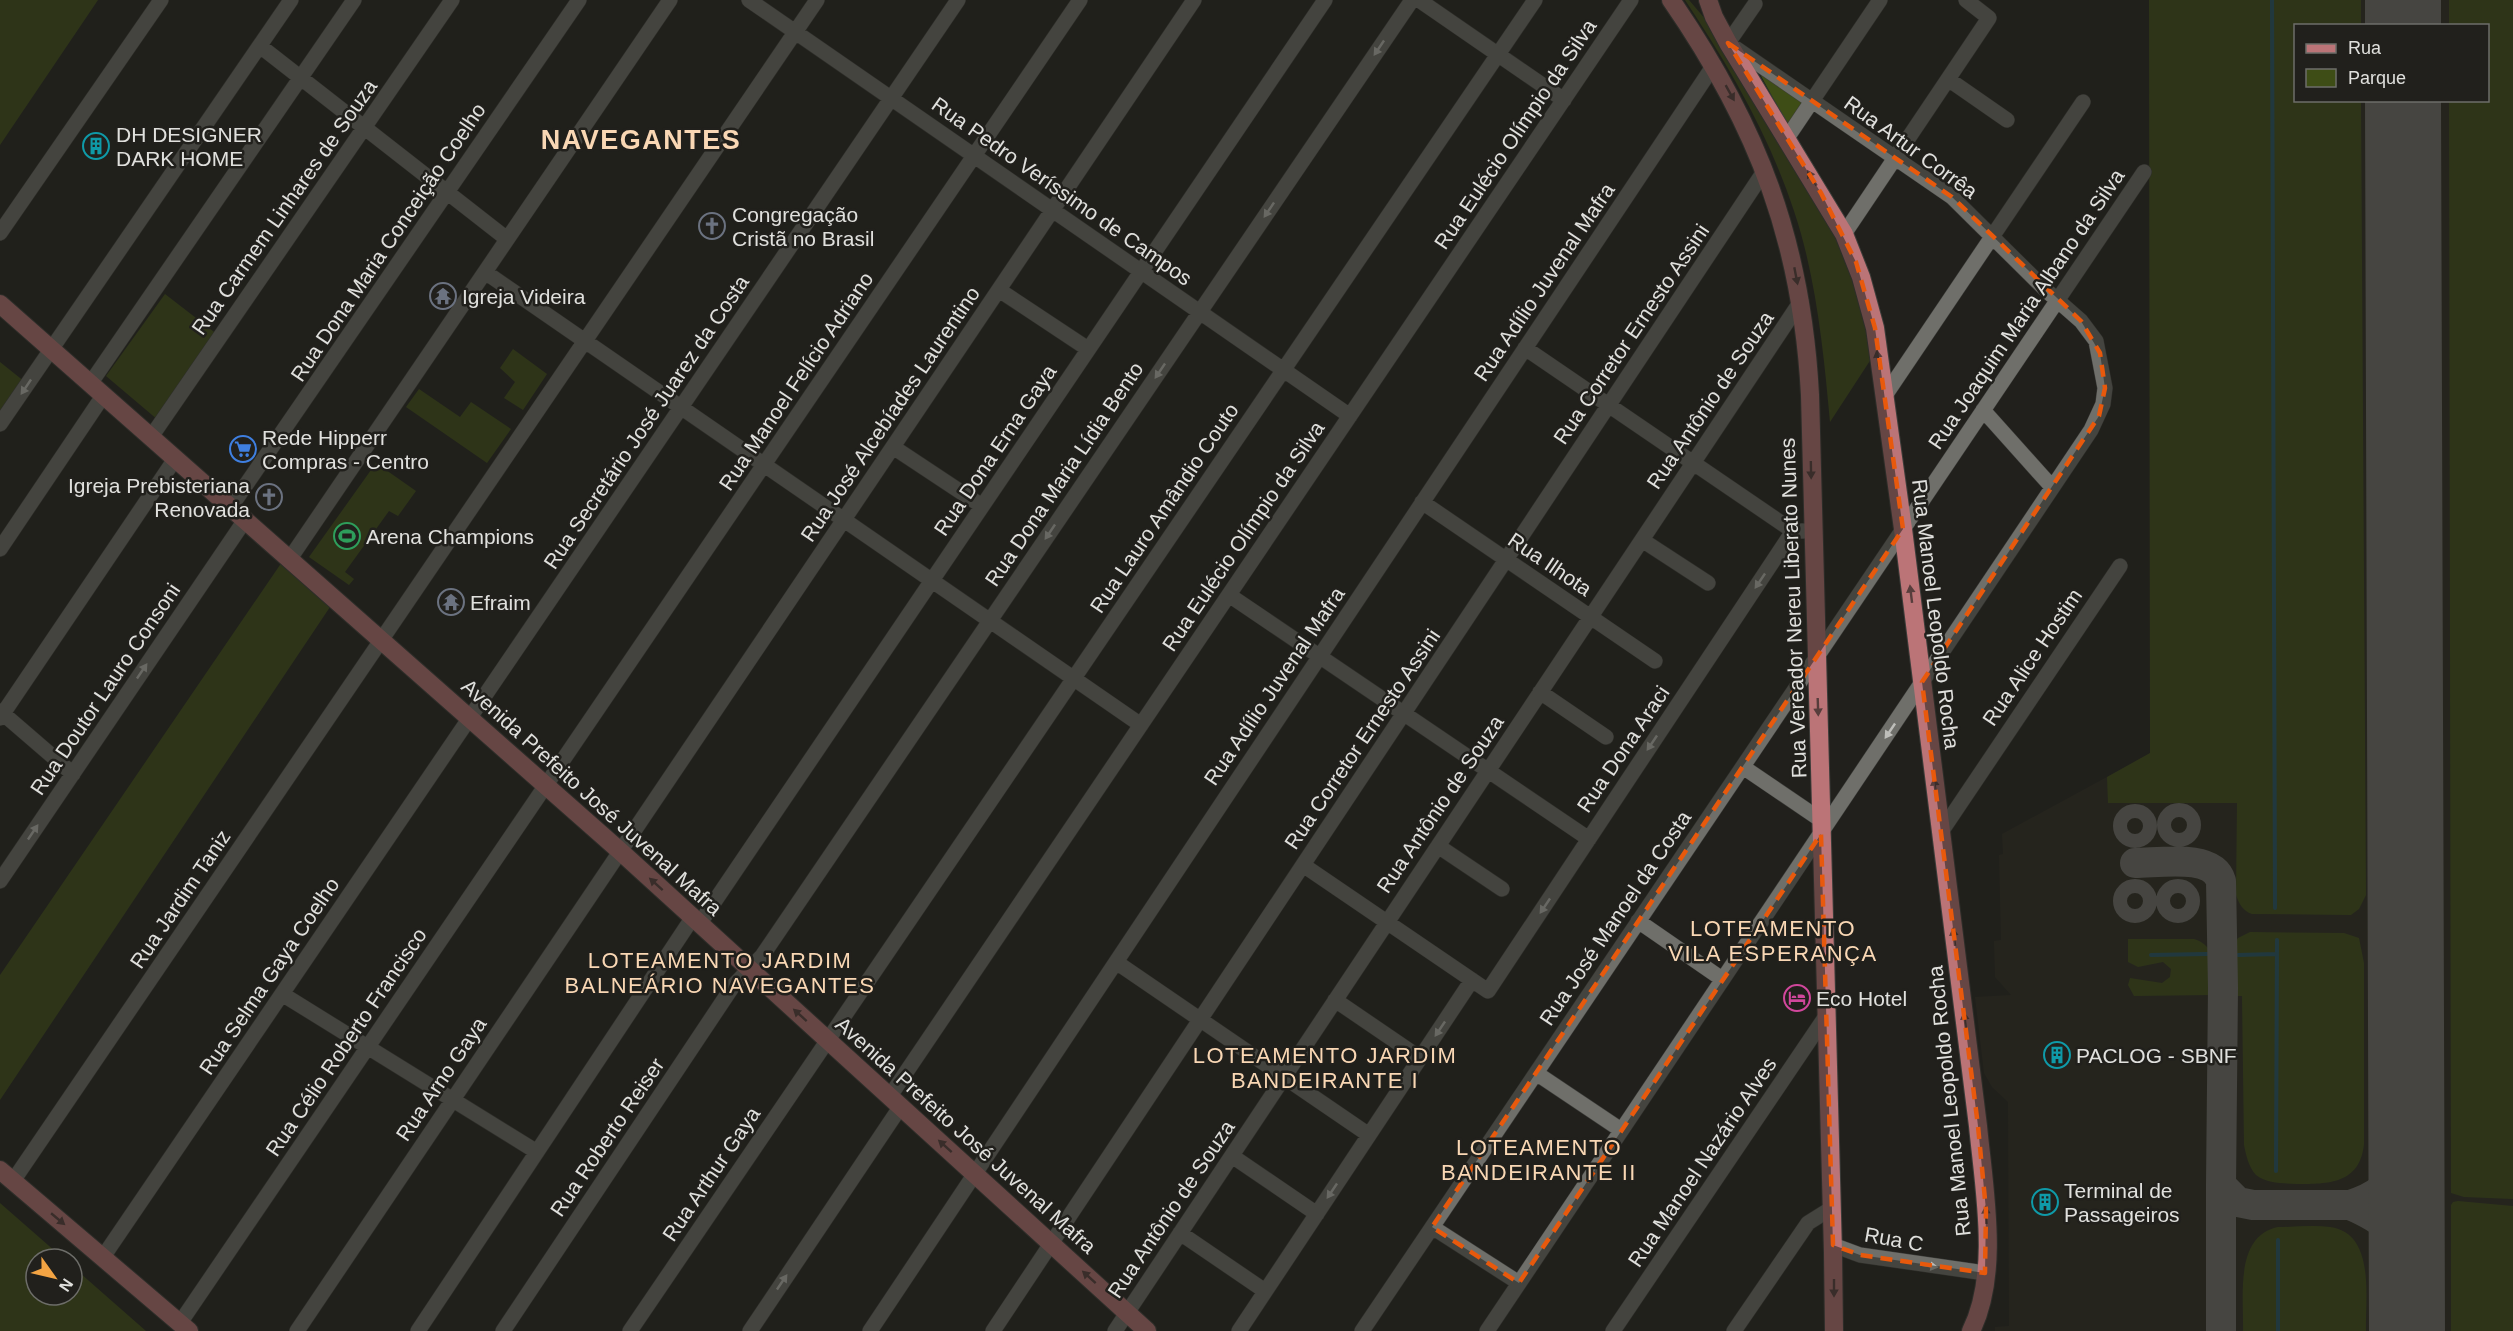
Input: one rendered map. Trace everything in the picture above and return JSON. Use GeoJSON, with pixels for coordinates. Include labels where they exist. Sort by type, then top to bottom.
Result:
{"type":"FeatureCollection","features":[{"type":"Feature","properties":{"kind":"main road","name":"Rua Vereador Nereu Liberato Nunes"},"geometry":{"type":"LineString","coordinates":[[1671,0],[1714,65],[1738,108],[1765,170],[1786,232],[1801,301],[1809,374],[1834,1331]]}},
{"type":"Feature","properties":{"kind":"main road","name":"Rua Manoel Leopoldo Rocha"},"geometry":{"type":"LineString","coordinates":[[1708,0],[1728,43],[1844,234],[1861,277],[1875,328],[1903,529],[1978,1126],[1986,1210],[1985,1273],[1978,1310],[1971,1331]]}},
{"type":"Feature","properties":{"kind":"main road","name":"Avenida Prefeito José Juvenal Mafra"},"geometry":{"type":"LineString","coordinates":[[0,304],[620,851],[1148,1331]]}},
{"type":"Feature","properties":{"kind":"main road"},"geometry":{"type":"LineString","coordinates":[[7,1175],[185,1327]]}},
{"type":"Feature","properties":{"kind":"street"},"geometry":{"type":"LineString","coordinates":[[0,233],[161,0]]}},
{"type":"Feature","properties":{"kind":"street"},"geometry":{"type":"LineString","coordinates":[[0,424],[291,0]]}},
{"type":"Feature","properties":{"kind":"street"},"geometry":{"type":"LineString","coordinates":[[0,549],[97,390],[354,0]]}},
{"type":"Feature","properties":{"kind":"street","name":"Rua Carmem Linhares de Souza"},"geometry":{"type":"LineString","coordinates":[[151,438],[452,0]]}},
{"type":"Feature","properties":{"kind":"street","name":"Rua Dona Maria Conceição Coelho"},"geometry":{"type":"LineString","coordinates":[[230,508],[579,0]]}},
{"type":"Feature","properties":{"kind":"street"},"geometry":{"type":"LineString","coordinates":[[289,560],[670,0]]}},
{"type":"Feature","properties":{"kind":"street","name":"Rua Pedro Veríssimo de Campos"},"geometry":{"type":"LineString","coordinates":[[749,0],[1350,416]]}},
{"type":"Feature","properties":{"kind":"street","name":"Rua Jardim Taniz"},"geometry":{"type":"LineString","coordinates":[[7,1175],[381,640],[817,0]]}},
{"type":"Feature","properties":{"kind":"street","name":"Rua Secretário José Juarez da Costa"},"geometry":{"type":"LineString","coordinates":[[469,718],[958,0]]}},
{"type":"Feature","properties":{"kind":"street","name":"Rua Manoel Felício Adriano"},"geometry":{"type":"LineString","coordinates":[[546,785],[1080,0]]}},
{"type":"Feature","properties":{"kind":"street","name":"Rua José Alcebíades Laurentino"},"geometry":{"type":"LineString","coordinates":[[620,851],[1194,0]]}},
{"type":"Feature","properties":{"kind":"street","name":"Rua Dona Erna Gaya"},"geometry":{"type":"LineString","coordinates":[[418,1331],[537,1152],[932,581],[1325,0]]}},
{"type":"Feature","properties":{"kind":"street","name":"Rua Dona Maria Lídia Bento"},"geometry":{"type":"LineString","coordinates":[[750,969],[762,956],[1412,0]]}},
{"type":"Feature","properties":{"kind":"street"},"geometry":{"type":"LineString","coordinates":[[1419,0],[1564,100]]}},
{"type":"Feature","properties":{"kind":"street","name":"Rua Lauro Amândio Couto"},"geometry":{"type":"LineString","coordinates":[[828,1040],[1535,0]]}},
{"type":"Feature","properties":{"kind":"street","name":"Rua Eulécio Olímpio da Silva"},"geometry":{"type":"LineString","coordinates":[[750,1331],[896,1101],[1141,725],[1631,0]]}},
{"type":"Feature","properties":{"kind":"street"},"geometry":{"type":"LineString","coordinates":[[1787,138],[1880,0]]}},
{"type":"Feature","properties":{"kind":"street"},"geometry":{"type":"LineString","coordinates":[[1844,234],[1989,18],[1966,0]]}},
{"type":"Feature","properties":{"kind":"street"},"geometry":{"type":"LineString","coordinates":[[1728,43],[1755,4]]}},
{"type":"Feature","properties":{"kind":"street","name":"Rua Artur Corrêa"},"geometry":{"type":"LineString","coordinates":[[1486,1331],[1821,827],[1922,682],[2052,487],[2099,416],[2103,404],[2105,388],[2096,341],[2081,321],[2048,292],[1952,197],[1728,43]]}},
{"type":"Feature","properties":{"kind":"street"},"geometry":{"type":"LineString","coordinates":[[260,46],[507,239]]}},
{"type":"Feature","properties":{"kind":"street","name":"Rua Adílio Juvenal Mafra"},"geometry":{"type":"LineString","coordinates":[[870,1331],[1714,65]]}},
{"type":"Feature","properties":{"kind":"street"},"geometry":{"type":"LineString","coordinates":[[1948,79],[2007,120]]}},
{"type":"Feature","properties":{"kind":"street"},"geometry":{"type":"LineString","coordinates":[[1884,397],[2083,102]]}},
{"type":"Feature","properties":{"kind":"street","name":"Rua Corretor Ernesto Assini"},"geometry":{"type":"LineString","coordinates":[[993,1331],[1765,170]]}},
{"type":"Feature","properties":{"kind":"street","name":"Rua Joaquim Maria Albano da Silva"},"geometry":{"type":"LineString","coordinates":[[1903,529],[2144,172]]}},
{"type":"Feature","properties":{"kind":"street"},"geometry":{"type":"LineString","coordinates":[[485,272],[1141,725]]}},
{"type":"Feature","properties":{"kind":"street"},"geometry":{"type":"LineString","coordinates":[[999,290],[1088,349]]}},
{"type":"Feature","properties":{"kind":"street","name":"Rua Antônio de Souza"},"geometry":{"type":"LineString","coordinates":[[1115,1331],[1801,301]]}},
{"type":"Feature","properties":{"kind":"street"},"geometry":{"type":"LineString","coordinates":[[1525,348],[1793,531],[1813,531]]}},
{"type":"Feature","properties":{"kind":"street"},"geometry":{"type":"LineString","coordinates":[[1983,410],[2052,487]]}},
{"type":"Feature","properties":{"kind":"street"},"geometry":{"type":"LineString","coordinates":[[893,447],[982,506]]}},
{"type":"Feature","properties":{"kind":"street"},"geometry":{"type":"LineString","coordinates":[[73,774],[1,714],[175,459]]}},
{"type":"Feature","properties":{"kind":"street","name":"Rua Ilhota"},"geometry":{"type":"LineString","coordinates":[[1422,502],[1654,661]]}},
{"type":"Feature","properties":{"kind":"street","name":"Rua Doutor Lauro Consoni"},"geometry":{"type":"LineString","coordinates":[[0,881],[244,520]]}},
{"type":"Feature","properties":{"kind":"street","name":"Rua José Manoel da Costa"},"geometry":{"type":"LineString","coordinates":[[1362,1331],[1903,529]]}},
{"type":"Feature","properties":{"kind":"street","name":"Rua Dona Araci"},"geometry":{"type":"LineString","coordinates":[[1472,980],[1488,991],[1793,531]]}},
{"type":"Feature","properties":{"kind":"street"},"geometry":{"type":"LineString","coordinates":[[1642,540],[1708,583]]}},
{"type":"Feature","properties":{"kind":"street","name":"Rua Alice Hostim"},"geometry":{"type":"LineString","coordinates":[[1941,832],[2120,566]]}},
{"type":"Feature","properties":{"kind":"street"},"geometry":{"type":"LineString","coordinates":[[1229,595],[1589,839]]}},
{"type":"Feature","properties":{"kind":"street"},"geometry":{"type":"LineString","coordinates":[[1540,692],[1606,736]]}},
{"type":"Feature","properties":{"kind":"street","name":"Rua Selma Gaya Coelho"},"geometry":{"type":"LineString","coordinates":[[103,1257],[469,718]]}},
{"type":"Feature","properties":{"kind":"street"},"geometry":{"type":"LineString","coordinates":[[1743,767],[1821,827]]}},
{"type":"Feature","properties":{"kind":"street","name":"Rua Célio Roberto Francisco"},"geometry":{"type":"LineString","coordinates":[[185,1327],[368,1047],[546,785]]}},
{"type":"Feature","properties":{"kind":"street"},"geometry":{"type":"LineString","coordinates":[[1438,846],[1502,889]]}},
{"type":"Feature","properties":{"kind":"street","name":"Rua Arno Gaya"},"geometry":{"type":"LineString","coordinates":[[297,1331],[620,851]]}},
{"type":"Feature","properties":{"kind":"street"},"geometry":{"type":"LineString","coordinates":[[1239,1331],[1472,980],[1303,865]]}},
{"type":"Feature","properties":{"kind":"street"},"geometry":{"type":"LineString","coordinates":[[1638,921],[1722,979]]}},
{"type":"Feature","properties":{"kind":"street"},"geometry":{"type":"LineString","coordinates":[[1116,962],[1369,1135]]}},
{"type":"Feature","properties":{"kind":"street","name":"Rua Roberto Reiser"},"geometry":{"type":"LineString","coordinates":[[503,1331],[733,986],[750,969]]}},
{"type":"Feature","properties":{"kind":"street"},"geometry":{"type":"LineString","coordinates":[[282,994],[537,1152]]}},
{"type":"Feature","properties":{"kind":"street"},"geometry":{"type":"LineString","coordinates":[[1335,1000],[1420,1058]]}},
{"type":"Feature","properties":{"kind":"street","name":"Rua Manoel Nazário Alves"},"geometry":{"type":"LineString","coordinates":[[1613,1331],[1827,1016]]}},
{"type":"Feature","properties":{"kind":"street","name":"Rua Arthur Gaya"},"geometry":{"type":"LineString","coordinates":[[630,1331],[828,1040]]}},
{"type":"Feature","properties":{"kind":"street"},"geometry":{"type":"LineString","coordinates":[[1536,1072],[1621,1130]]}},
{"type":"Feature","properties":{"kind":"street"},"geometry":{"type":"LineString","coordinates":[[1232,1156],[1317,1214]]}},
{"type":"Feature","properties":{"kind":"street"},"geometry":{"type":"LineString","coordinates":[[1734,1331],[1808,1223],[1832,1208]]}},
{"type":"Feature","properties":{"kind":"street"},"geometry":{"type":"LineString","coordinates":[[1432,1227],[1518,1283]]}},
{"type":"Feature","properties":{"kind":"street"},"geometry":{"type":"LineString","coordinates":[[1180,1233],[1265,1291]]}},
{"type":"Feature","properties":{"kind":"street","name":"Rua C"},"geometry":{"type":"LineString","coordinates":[[1833,1245],[1860,1255],[1985,1273]]}},
{"type":"Feature","properties":{"kind":"street"},"geometry":{"type":"LineString","coordinates":[[1978,1310],[1979,1331]]}},
{"type":"Feature","properties":{"kind":"highlighted area"},"geometry":{"type":"Polygon","coordinates":[[[1728,43],[1952,197],[2081,321],[2100,353],[2105,388],[2099,416],[1922,682],[1978,1126],[1986,1210],[1985,1273],[1860,1255],[1833,1245],[1821,834],[1519,1283],[1432,1227],[1903,529],[1875,328],[1856,262],[1821,193],[1728,43]]]}},
{"type":"Feature","properties":{"kind":"shaded area"},"geometry":{"type":"Polygon","coordinates":[[[2151,0],[2513,0],[2513,1331],[1995,1331],[1995,1327],[2009,1326],[2008,1102],[1992,1087],[1984,1073],[1975,997],[2011,995],[1995,977],[1994,941],[2001,940],[1999,855],[2003,854],[2002,834],[2151,753],[2151,0]]]}},
{"type":"Feature","properties":{"kind":"green space"},"geometry":{"type":"Polygon","coordinates":[[[0,0],[98,0],[0,145],[0,0]]]}},
{"type":"Feature","properties":{"kind":"green space"},"geometry":{"type":"Polygon","coordinates":[[[1685,0],[1689,0],[1706,20],[1812,188],[1852,268],[1875,353],[1830,422],[1822,342],[1813,288],[1794,211],[1773,155],[1747,102],[1685,0]]]}},
{"type":"Feature","properties":{"kind":"green space"},"geometry":{"type":"Polygon","coordinates":[[[2149,0],[2361,0],[2361,24],[2294,24],[2294,102],[2361,102],[2366,895],[2359,909],[2351,915],[2249,913],[2240,904],[2236,895],[2237,803],[2108,803],[2107,777],[2150,753],[2149,0]]]}},
{"type":"Feature","properties":{"kind":"green space"},"geometry":{"type":"Polygon","coordinates":[[[2449,0],[2513,0],[2513,1199],[2464,1197],[2451,1193],[2449,102],[2489,102],[2489,24],[2449,24],[2449,0]]]}},
{"type":"Feature","properties":{"kind":"green space"},"geometry":{"type":"Polygon","coordinates":[[[1760,74],[1807,103],[1790,129],[1760,74]]]}},
{"type":"Feature","properties":{"kind":"green space"},"geometry":{"type":"Polygon","coordinates":[[[165,294],[218,335],[158,420],[106,376],[165,294]]]}},
{"type":"Feature","properties":{"kind":"green space"},"geometry":{"type":"Polygon","coordinates":[[[513,349],[547,374],[523,410],[504,398],[515,382],[500,368],[513,349]]]}},
{"type":"Feature","properties":{"kind":"green space"},"geometry":{"type":"Polygon","coordinates":[[[0,362],[25,382],[0,418],[0,362]]]}},
{"type":"Feature","properties":{"kind":"green space"},"geometry":{"type":"Polygon","coordinates":[[[419,389],[460,417],[471,402],[511,429],[487,463],[406,407],[419,389]]]}},
{"type":"Feature","properties":{"kind":"green space","name":"Arena Champions"},"geometry":{"type":"Polygon","coordinates":[[[376,463],[416,491],[398,516],[389,511],[345,572],[354,579],[349,585],[309,557],[376,463]]]}},
{"type":"Feature","properties":{"kind":"green space"},"geometry":{"type":"Polygon","coordinates":[[[282,562],[330,607],[0,1100],[0,975],[282,562]]]}},
{"type":"Feature","properties":{"kind":"green space"},"geometry":{"type":"Polygon","coordinates":[[[2250,932],[2344,933],[2359,938],[2364,963],[2364,1144],[2356,1167],[2341,1179],[2309,1184],[2271,1182],[2256,1175],[2248,1161],[2244,1145],[2242,996],[2233,996],[2232,947],[2238,938],[2250,932]]]}},
{"type":"Feature","properties":{"kind":"green space"},"geometry":{"type":"Polygon","coordinates":[[[2128,939],[2194,939],[2202,943],[2208,948],[2213,962],[2213,995],[2134,996],[2128,985],[2130,978],[2162,983],[2170,977],[2171,969],[2163,962],[2138,967],[2128,962],[2128,939]]]}},
{"type":"Feature","properties":{"kind":"green space"},"geometry":{"type":"Polygon","coordinates":[[[2458,1201],[2513,1206],[2513,1331],[2451,1331],[2451,1205],[2458,1201]]]}},
{"type":"Feature","properties":{"kind":"green space"},"geometry":{"type":"Polygon","coordinates":[[[0,1203],[50,1247],[24,1247],[24,1307],[84,1307],[84,1277],[146,1331],[0,1331],[0,1203]]]}},
{"type":"Feature","properties":{"kind":"green space"},"geometry":{"type":"Polygon","coordinates":[[[2278,1227],[2330,1227],[2345,1232],[2355,1241],[2365,1269],[2366,1331],[2243,1331],[2244,1270],[2248,1255],[2254,1242],[2264,1233],[2278,1227]]]}},
{"type":"Feature","properties":{"kind":"waterway"},"geometry":{"type":"LineString","coordinates":[[2272,0],[2275,908]]}},
{"type":"Feature","properties":{"kind":"waterway"},"geometry":{"type":"LineString","coordinates":[[2276,1171],[2277,940]]}},
{"type":"Feature","properties":{"kind":"waterway"},"geometry":{"type":"LineString","coordinates":[[2151,955],[2207,954]]}},
{"type":"Feature","properties":{"kind":"waterway"},"geometry":{"type":"LineString","coordinates":[[2238,955],[2277,954]]}},
{"type":"Feature","properties":{"kind":"waterway"},"geometry":{"type":"LineString","coordinates":[[2278,1240],[2278,1331]]}},
{"type":"Feature","properties":{"kind":"taxiway"},"geometry":{"type":"LineString","coordinates":[[2176,818],[2182,818],[2186,825],[2182,832],[2176,832],[2172,828],[2172,822],[2176,818]]}},
{"type":"Feature","properties":{"kind":"taxiway"},"geometry":{"type":"LineString","coordinates":[[2135,819],[2140,821],[2142,826],[2140,831],[2135,833],[2130,831],[2128,826],[2130,821],[2135,819]]}},
{"type":"Feature","properties":{"kind":"taxiway"},"geometry":{"type":"LineString","coordinates":[[2135,863],[2171,861],[2197,863],[2208,866],[2216,872],[2221,881],[2223,988],[2221,1185]]}},
{"type":"Feature","properties":{"kind":"taxiway"},"geometry":{"type":"LineString","coordinates":[[2132,894],[2138,894],[2142,901],[2138,908],[2132,908],[2128,904],[2128,898],[2132,894]]}},
{"type":"Feature","properties":{"kind":"taxiway"},"geometry":{"type":"LineString","coordinates":[[2178,894],[2183,896],[2185,901],[2183,906],[2178,908],[2173,906],[2171,901],[2173,896],[2178,894]]}},
{"type":"Feature","properties":{"kind":"taxiway"},"geometry":{"type":"LineString","coordinates":[[2350,1205],[2382,1189],[2392,1179],[2398,1168],[2405,1124],[2405,1035]]}},
{"type":"Feature","properties":{"kind":"taxiway"},"geometry":{"type":"LineString","coordinates":[[2221,1331],[2221,1185],[2238,1202],[2253,1205],[2350,1205],[2363,1211],[2383,1223],[2396,1238],[2407,1274]]}},
{"type":"Feature","properties":{"kind":"runway"},"geometry":{"type":"LineString","coordinates":[[2403,0],[2403,24]]}},
{"type":"Feature","properties":{"kind":"runway"},"geometry":{"type":"LineString","coordinates":[[2403,102],[2407,1331]]}},
{"type":"Feature","properties":{"kind":"place","name":"DH DESIGNER DARK HOME"},"geometry":{"type":"Point","coordinates":[96,146]}},
{"type":"Feature","properties":{"kind":"place","name":"Congregação Cristã no Brasil"},"geometry":{"type":"Point","coordinates":[712,226]}},
{"type":"Feature","properties":{"kind":"place","name":"Igreja Videira"},"geometry":{"type":"Point","coordinates":[443,296]}},
{"type":"Feature","properties":{"kind":"place","name":"Rede Hipperr Compras - Centro"},"geometry":{"type":"Point","coordinates":[243,449]}},
{"type":"Feature","properties":{"kind":"place","name":"Igreja Prebisteriana Renovada"},"geometry":{"type":"Point","coordinates":[269,497]}},
{"type":"Feature","properties":{"kind":"place","name":"Arena Champions"},"geometry":{"type":"Point","coordinates":[347,536]}},
{"type":"Feature","properties":{"kind":"place","name":"Efraim"},"geometry":{"type":"Point","coordinates":[451,602]}},
{"type":"Feature","properties":{"kind":"place","name":"Eco Hotel"},"geometry":{"type":"Point","coordinates":[1797,998]}},
{"type":"Feature","properties":{"kind":"place","name":"PACLOG - SBNF"},"geometry":{"type":"Point","coordinates":[2057,1055]}},
{"type":"Feature","properties":{"kind":"place","name":"Terminal de Passageiros"},"geometry":{"type":"Point","coordinates":[2045,1202]}},
{"type":"Feature","properties":{"kind":"district","name":"NAVEGANTES"},"geometry":{"type":"Point","coordinates":[641,140]}},
{"type":"Feature","properties":{"kind":"district","name":"LOTEAMENTO VILA ESPERANÇA"},"geometry":{"type":"Point","coordinates":[1773,940]}},
{"type":"Feature","properties":{"kind":"district","name":"LOTEAMENTO JARDIM BALNEÁRIO NAVEGANTES"},"geometry":{"type":"Point","coordinates":[720,972]}},
{"type":"Feature","properties":{"kind":"district","name":"LOTEAMENTO JARDIM BANDEIRANTE I"},"geometry":{"type":"Point","coordinates":[1325,1068]}},
{"type":"Feature","properties":{"kind":"district","name":"LOTEAMENTO BANDEIRANTE II"},"geometry":{"type":"Point","coordinates":[1539,1160]}}]}
